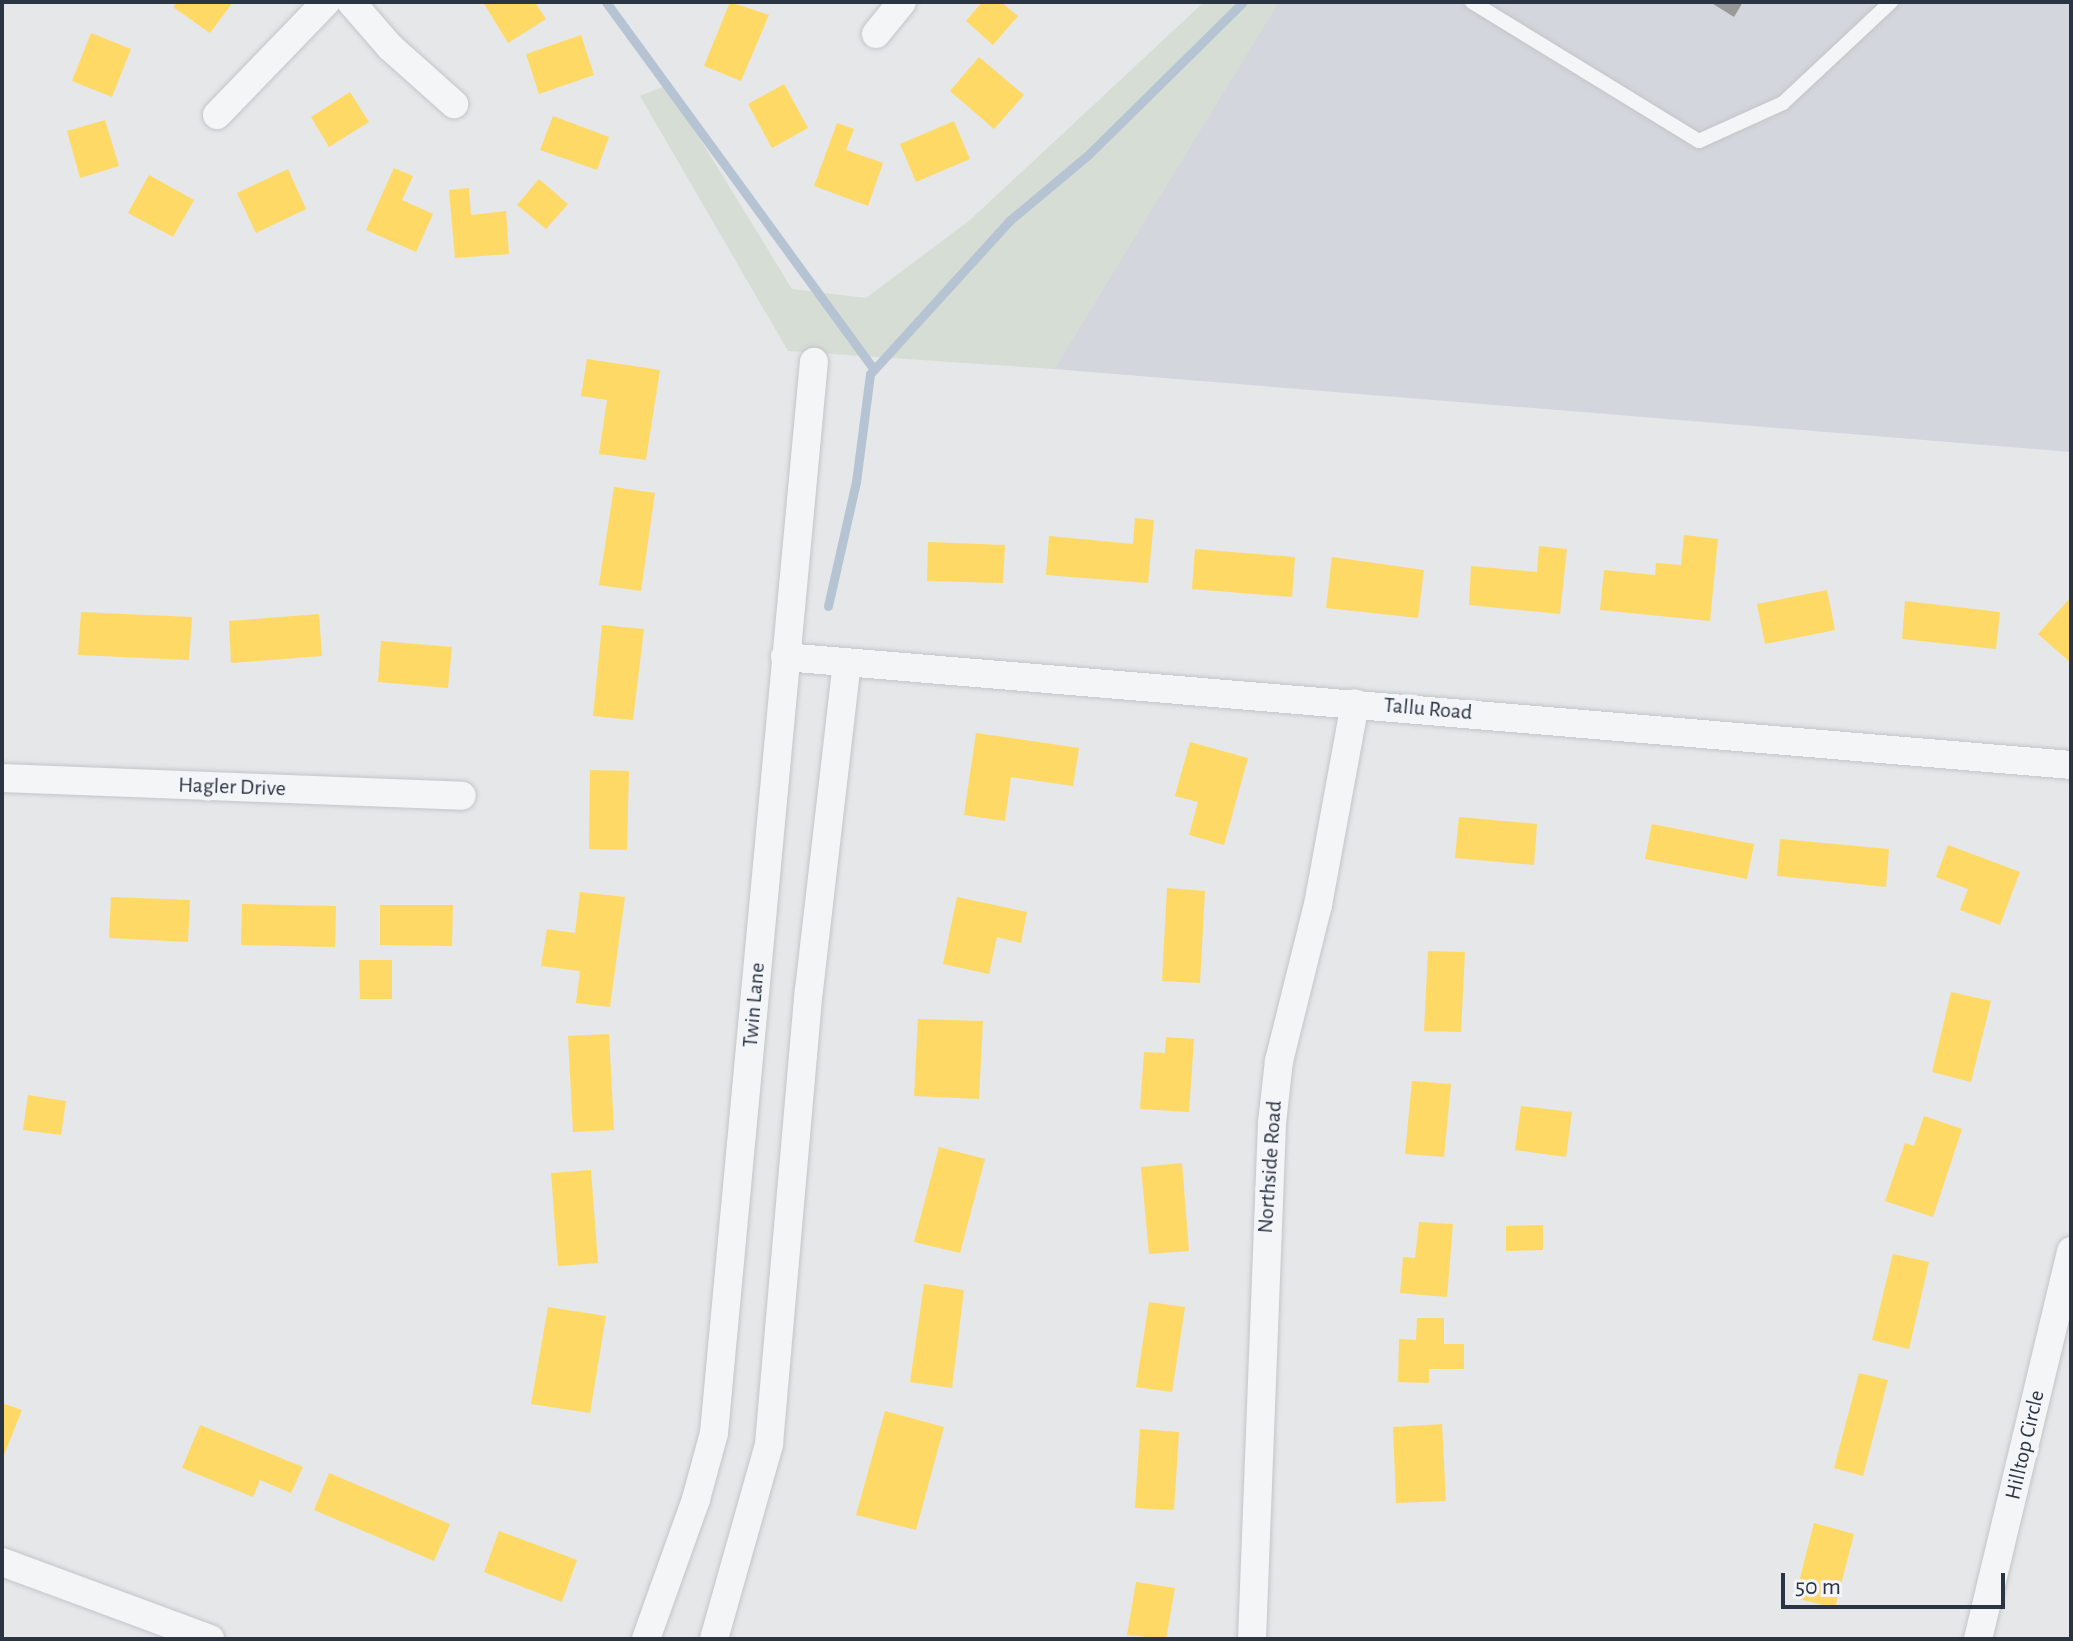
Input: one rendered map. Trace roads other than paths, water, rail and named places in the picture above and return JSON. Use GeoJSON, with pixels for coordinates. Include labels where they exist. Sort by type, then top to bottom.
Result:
{"type":"FeatureCollection","features":[{"type":"Feature","properties":{"kind":"street"},"geometry":{"type":"LineString","coordinates":[[217,115],[326,2]]}},
{"type":"Feature","properties":{"kind":"street"},"geometry":{"type":"LineString","coordinates":[[351,2],[390,47],[454,104]]}},
{"type":"Feature","properties":{"kind":"street"},"geometry":{"type":"LineString","coordinates":[[876,34],[902,2]]}},
{"type":"Feature","properties":{"kind":"street","name":"Twin Lane"},"geometry":{"type":"LineString","coordinates":[[646,1639],[696,1499],[714,1433],[814,362]]}},
{"type":"Feature","properties":{"kind":"street","name":"Tallu Road"},"geometry":{"type":"LineString","coordinates":[[785,657],[2071,765]]}},
{"type":"Feature","properties":{"kind":"street"},"geometry":{"type":"LineString","coordinates":[[714,1639],[769,1444],[809,990],[847,662]]}},
{"type":"Feature","properties":{"kind":"street","name":"Northside Road"},"geometry":{"type":"LineString","coordinates":[[1252,1639],[1272,1123],[1279,1061],[1321,890],[1355,703]]}},
{"type":"Feature","properties":{"kind":"street","name":"Hagler Drive"},"geometry":{"type":"LineString","coordinates":[[2,778],[462,796]]}},
{"type":"Feature","properties":{"kind":"street","name":"Hilltop Circle"},"geometry":{"type":"LineString","coordinates":[[1978,1639],[2071,1251]]}},
{"type":"Feature","properties":{"kind":"street"},"geometry":{"type":"LineString","coordinates":[[2,1562],[210,1639]]}},
{"type":"Feature","properties":{"kind":"lane"},"geometry":{"type":"LineString","coordinates":[[1472,2],[1699,141],[1783,103],[1891,2]]}},
{"type":"Feature","properties":{"kind":"waterway"},"geometry":{"type":"LineString","coordinates":[[606,2],[874,369]]}},
{"type":"Feature","properties":{"kind":"waterway"},"geometry":{"type":"LineString","coordinates":[[828,606],[856,482],[870,374],[1009,221],[1089,154],[1243,2]]}}]}
